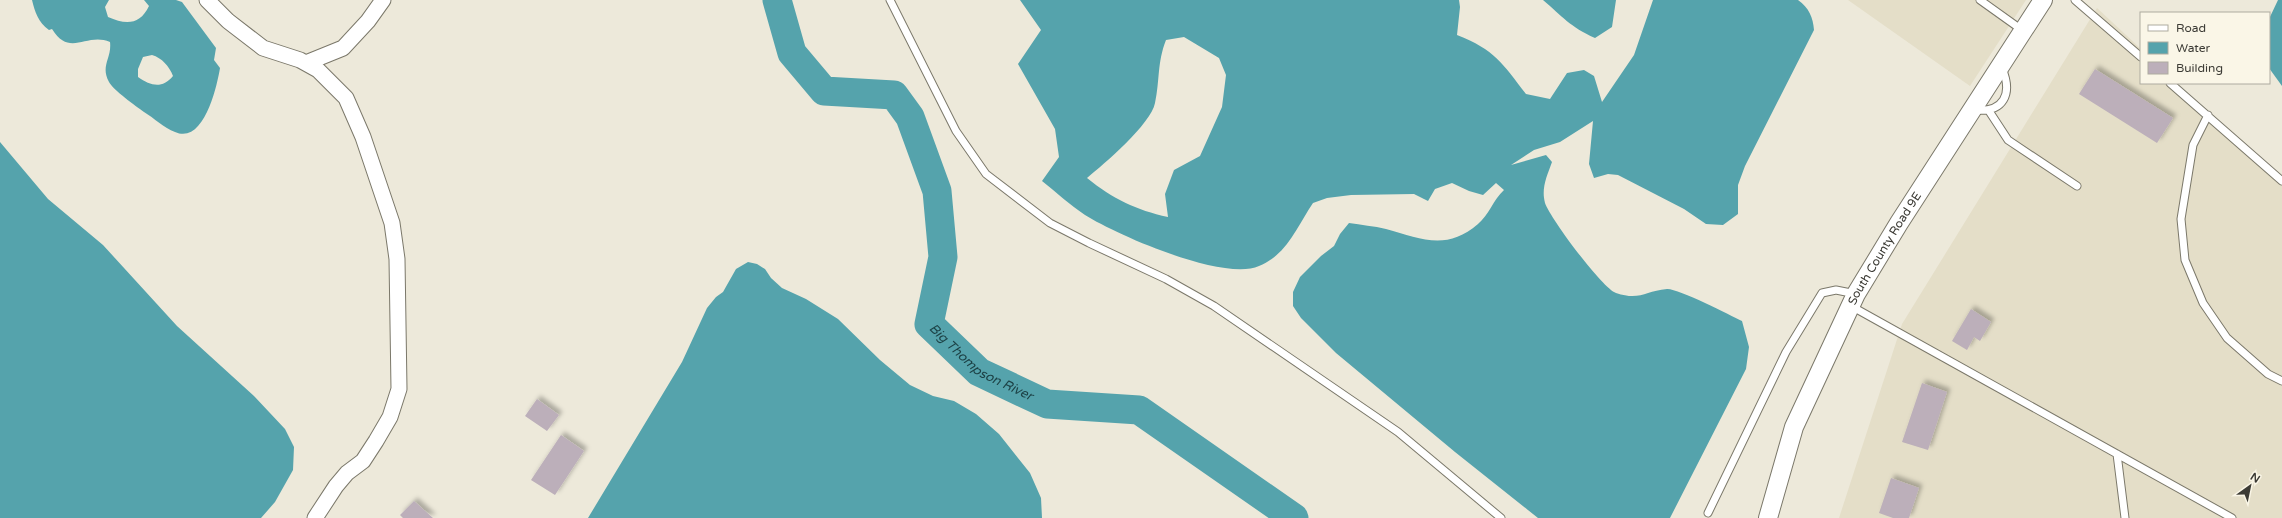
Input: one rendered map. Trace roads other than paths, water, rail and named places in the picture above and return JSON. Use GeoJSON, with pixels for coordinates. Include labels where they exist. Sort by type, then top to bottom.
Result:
{"type":"FeatureCollection","features":[{"type":"Feature","properties":{"kind":"street"},"geometry":{"type":"LineString","coordinates":[[207,0],[228,21],[263,48],[306,63],[318,70],[346,98],[363,137],[392,223],[397,259],[400,354],[399,389],[390,416],[363,461],[347,473],[315,518]]}},
{"type":"Feature","properties":{"kind":"street"},"geometry":{"type":"LineString","coordinates":[[306,63],[343,48],[368,22],[383,0]]}},
{"type":"Feature","properties":{"kind":"street","name":"South County Road 9E"},"geometry":{"type":"LineString","coordinates":[[1768,518],[1794,428],[1853,300],[1981,111],[2001,65],[2043,0]]}},
{"type":"Feature","properties":{"kind":"lane"},"geometry":{"type":"LineString","coordinates":[[890,0],[956,131],[986,174],[1050,222],[1089,243],[1166,278],[1214,306],[1398,432],[1501,518]]}},
{"type":"Feature","properties":{"kind":"lane"},"geometry":{"type":"LineString","coordinates":[[1980,0],[2023,30]]}},
{"type":"Feature","properties":{"kind":"lane"},"geometry":{"type":"LineString","coordinates":[[2075,0],[2140,57]]}},
{"type":"Feature","properties":{"kind":"lane"},"geometry":{"type":"LineString","coordinates":[[2171,84],[2282,181]]}},
{"type":"Feature","properties":{"kind":"lane"},"geometry":{"type":"LineString","coordinates":[[1981,111],[2008,140],[2077,186]]}},
{"type":"Feature","properties":{"kind":"lane"},"geometry":{"type":"LineString","coordinates":[[2208,115],[2193,145],[2182,212],[2185,260],[2204,303],[2227,338],[2268,374],[2282,381]]}},
{"type":"Feature","properties":{"kind":"lane"},"geometry":{"type":"LineString","coordinates":[[1708,513],[1786,352],[1822,293],[1836,290],[2116,454],[2232,518]]}},
{"type":"Feature","properties":{"kind":"lane"},"geometry":{"type":"LineString","coordinates":[[2116,454],[2125,518]]}},
{"type":"Feature","properties":{"kind":"water"},"geometry":{"type":"Polygon","coordinates":[[[32,0],[109,0],[105,7],[108,17],[115,20],[132,22],[141,17],[149,6],[144,0],[176,0],[182,2],[216,48],[214,60],[220,68],[212,100],[201,122],[194,130],[185,134],[171,130],[144,112],[125,98],[109,82],[106,67],[110,42],[93,40],[79,43],[65,42],[52,29],[49,30],[42,24],[32,0]],[[152,55],[143,57],[138,69],[138,77],[156,85],[165,83],[173,76],[165,63],[152,55]]]}},
{"type":"Feature","properties":{"kind":"water"},"geometry":{"type":"Polygon","coordinates":[[[1020,0],[1459,0],[1460,7],[1457,35],[1480,46],[1497,58],[1526,94],[1550,99],[1567,73],[1584,70],[1594,76],[1602,102],[1634,55],[1653,0],[1798,0],[1810,13],[1814,30],[1745,166],[1738,185],[1738,214],[1723,225],[1706,224],[1684,209],[1618,175],[1608,174],[1594,178],[1589,164],[1593,121],[1560,142],[1534,150],[1511,165],[1546,155],[1552,162],[1544,187],[1545,203],[1556,223],[1577,252],[1600,279],[1616,293],[1637,296],[1659,290],[1673,290],[1704,302],[1742,321],[1749,347],[1746,369],[1670,518],[1538,518],[1455,452],[1336,353],[1301,318],[1293,306],[1293,292],[1300,277],[1321,256],[1334,246],[1340,234],[1349,223],[1381,228],[1422,239],[1444,240],[1455,238],[1478,224],[1485,216],[1504,190],[1496,183],[1483,195],[1469,191],[1452,183],[1435,189],[1428,201],[1414,194],[1351,195],[1327,198],[1313,203],[1291,239],[1277,255],[1259,266],[1243,269],[1222,268],[1171,254],[1100,224],[1068,203],[1042,181],[1059,157],[1055,129],[1018,64],[1041,30],[1020,0]],[[1184,37],[1166,40],[1161,56],[1157,95],[1152,112],[1126,143],[1087,178],[1106,192],[1125,203],[1168,217],[1165,194],[1174,170],[1200,156],[1222,107],[1226,75],[1219,58],[1184,37]]]}},
{"type":"Feature","properties":{"kind":"water"},"geometry":{"type":"Polygon","coordinates":[[[1543,0],[1616,0],[1612,27],[1595,38],[1573,25],[1543,0]]]}},
{"type":"Feature","properties":{"kind":"water"},"geometry":{"type":"Polygon","coordinates":[[[2278,0],[2282,0],[2282,86],[2270,69],[2270,17],[2278,0]]]}},
{"type":"Feature","properties":{"kind":"water"},"geometry":{"type":"Polygon","coordinates":[[[0,142],[48,199],[103,245],[177,326],[254,396],[285,429],[294,447],[293,470],[275,502],[261,518],[0,518],[0,142]]]}},
{"type":"Feature","properties":{"kind":"water"},"geometry":{"type":"Polygon","coordinates":[[[748,262],[757,264],[765,269],[771,278],[782,288],[806,299],[838,319],[880,360],[910,385],[933,396],[954,401],[976,414],[999,434],[1030,473],[1041,498],[1042,518],[588,518],[682,362],[707,308],[716,297],[723,292],[736,269],[748,262]]]}},
{"type":"Feature","properties":{"kind":"waterway","name":"Big Thompson River"},"geometry":{"type":"LineString","coordinates":[[777,0],[792,53],[824,91],[894,95],[910,117],[937,191],[943,257],[929,324],[979,372],[1047,404],[1139,410],[1294,518]]}}]}
